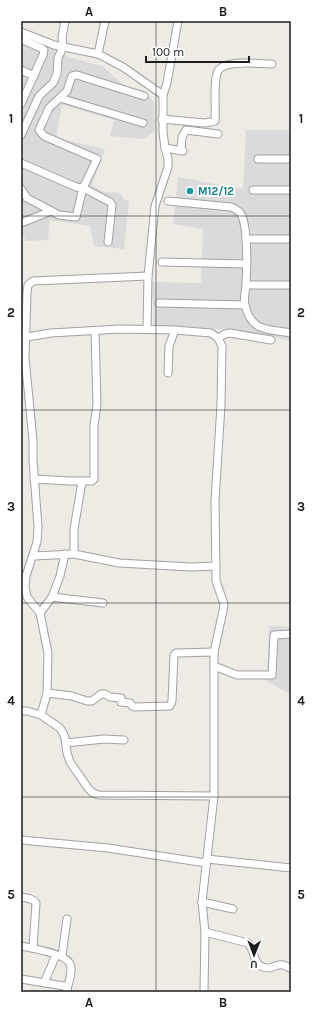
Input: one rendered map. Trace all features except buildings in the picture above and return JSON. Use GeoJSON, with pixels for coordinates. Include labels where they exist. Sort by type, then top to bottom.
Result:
{"type":"FeatureCollection","features":[{"type":"Feature","properties":{"kind":"street"},"geometry":{"type":"LineString","coordinates":[[21,135],[39,96],[53,83],[58,58],[63,47],[62,37],[65,21]]}},
{"type":"Feature","properties":{"kind":"street"},"geometry":{"type":"LineString","coordinates":[[98,54],[105,21]]}},
{"type":"Feature","properties":{"kind":"street"},"geometry":{"type":"LineString","coordinates":[[148,329],[148,276],[155,206],[168,167],[162,119],[163,95],[167,83],[178,21]]}},
{"type":"Feature","properties":{"kind":"street"},"geometry":{"type":"LineString","coordinates":[[21,32],[50,44],[98,54],[123,67],[163,95]]}},
{"type":"Feature","properties":{"kind":"street"},"geometry":{"type":"LineString","coordinates":[[21,39],[44,50],[21,104]]}},
{"type":"Feature","properties":{"kind":"street"},"geometry":{"type":"LineString","coordinates":[[162,119],[211,122],[215,120],[216,77],[218,70],[223,66],[231,64],[272,64]]}},
{"type":"Feature","properties":{"kind":"street"},"geometry":{"type":"LineString","coordinates":[[21,70],[34,76]]}},
{"type":"Feature","properties":{"kind":"street"},"geometry":{"type":"LineString","coordinates":[[21,189],[27,198],[51,211],[59,215],[76,217],[83,188],[97,159],[44,136],[39,130],[49,108],[67,91],[72,76],[77,75],[144,96]]}},
{"type":"Feature","properties":{"kind":"street"},"geometry":{"type":"LineString","coordinates":[[60,98],[143,123]]}},
{"type":"Feature","properties":{"kind":"street"},"geometry":{"type":"LineString","coordinates":[[165,148],[182,150],[182,137],[186,130],[218,134]]}},
{"type":"Feature","properties":{"kind":"street"},"geometry":{"type":"LineString","coordinates":[[258,159],[291,159]]}},
{"type":"Feature","properties":{"kind":"street"},"geometry":{"type":"LineString","coordinates":[[21,163],[76,187],[83,188],[110,202],[112,205],[108,242]]}},
{"type":"Feature","properties":{"kind":"street"},"geometry":{"type":"LineString","coordinates":[[254,190],[291,190]]}},
{"type":"Feature","properties":{"kind":"street"},"geometry":{"type":"LineString","coordinates":[[168,201],[231,207],[237,209],[242,215],[246,239],[247,264],[245,305],[252,321],[258,326],[291,333]]}},
{"type":"Feature","properties":{"kind":"street"},"geometry":{"type":"LineString","coordinates":[[21,223],[51,211]]}},
{"type":"Feature","properties":{"kind":"street"},"geometry":{"type":"LineString","coordinates":[[246,239],[291,239]]}},
{"type":"Feature","properties":{"kind":"street"},"geometry":{"type":"LineString","coordinates":[[162,262],[247,264]]}},
{"type":"Feature","properties":{"kind":"street"},"geometry":{"type":"LineString","coordinates":[[41,715],[47,693],[48,653],[40,613],[27,597],[25,587],[26,576],[37,542],[38,526],[34,478],[33,440],[24,338],[27,292],[30,282],[32,281],[148,276]]}},
{"type":"Feature","properties":{"kind":"street"},"geometry":{"type":"LineString","coordinates":[[246,285],[291,285]]}},
{"type":"Feature","properties":{"kind":"street"},"geometry":{"type":"LineString","coordinates":[[159,302],[245,305]]}},
{"type":"Feature","properties":{"kind":"street"},"geometry":{"type":"LineString","coordinates":[[24,338],[51,333],[148,329],[175,330],[211,333],[218,338],[222,346],[221,405],[215,501],[216,581],[224,604],[214,652],[214,796],[202,902],[205,932],[204,992]]}},
{"type":"Feature","properties":{"kind":"street"},"geometry":{"type":"LineString","coordinates":[[168,373],[169,346],[175,330]]}},
{"type":"Feature","properties":{"kind":"street"},"geometry":{"type":"LineString","coordinates":[[34,478],[82,482],[92,481],[94,479],[94,426],[97,404],[95,331]]}},
{"type":"Feature","properties":{"kind":"street"},"geometry":{"type":"LineString","coordinates":[[218,338],[230,333],[271,340]]}},
{"type":"Feature","properties":{"kind":"street"},"geometry":{"type":"LineString","coordinates":[[74,554],[74,529],[82,482]]}},
{"type":"Feature","properties":{"kind":"street"},"geometry":{"type":"LineString","coordinates":[[40,613],[52,597],[60,576],[65,554]]}},
{"type":"Feature","properties":{"kind":"street"},"geometry":{"type":"LineString","coordinates":[[33,556],[74,554],[120,562],[200,567],[216,566]]}},
{"type":"Feature","properties":{"kind":"street"},"geometry":{"type":"LineString","coordinates":[[52,597],[103,603]]}},
{"type":"Feature","properties":{"kind":"street"},"geometry":{"type":"LineString","coordinates":[[214,666],[237,675],[272,675],[274,635],[291,634]]}},
{"type":"Feature","properties":{"kind":"street"},"geometry":{"type":"LineString","coordinates":[[47,693],[72,696],[87,701],[92,701],[101,694],[105,694],[110,697],[121,698],[122,702],[130,703],[135,707],[170,706],[172,701],[174,655],[176,653],[214,652]]}},
{"type":"Feature","properties":{"kind":"street"},"geometry":{"type":"LineString","coordinates":[[21,712],[27,711],[41,715],[60,728],[63,732],[70,762],[93,793],[99,795],[214,796]]}},
{"type":"Feature","properties":{"kind":"street"},"geometry":{"type":"LineString","coordinates":[[66,743],[104,739],[124,740]]}},
{"type":"Feature","properties":{"kind":"street"},"geometry":{"type":"LineString","coordinates":[[21,840],[108,848],[206,861],[291,868]]}},
{"type":"Feature","properties":{"kind":"street"},"geometry":{"type":"LineString","coordinates":[[21,896],[30,898],[36,903],[33,948]]}},
{"type":"Feature","properties":{"kind":"street"},"geometry":{"type":"LineString","coordinates":[[202,902],[233,908]]}},
{"type":"Feature","properties":{"kind":"street"},"geometry":{"type":"LineString","coordinates":[[44,983],[59,956],[67,919]]}},
{"type":"Feature","properties":{"kind":"street"},"geometry":{"type":"LineString","coordinates":[[205,932],[248,943],[257,962],[261,966],[270,968],[277,964],[284,964],[291,969]]}},
{"type":"Feature","properties":{"kind":"street"},"geometry":{"type":"LineString","coordinates":[[21,946],[59,956],[70,962],[71,966],[68,990]]}},
{"type":"Feature","properties":{"kind":"street"},"geometry":{"type":"LineString","coordinates":[[21,979],[64,986],[68,990]]}},
{"type":"Feature","properties":{"kind":"shaded area"},"geometry":{"type":"Polygon","coordinates":[[[21,35],[72,58],[102,66],[125,86],[146,92],[154,102],[155,131],[144,139],[110,136],[114,120],[62,105],[56,138],[105,149],[92,185],[104,192],[120,193],[124,200],[129,201],[124,249],[94,246],[90,226],[50,220],[48,240],[26,241],[21,231],[21,35]]]}},
{"type":"Feature","properties":{"kind":"shaded area"},"geometry":{"type":"Polygon","coordinates":[[[291,116],[291,341],[236,330],[154,326],[152,282],[201,283],[203,229],[173,224],[178,177],[243,189],[246,130],[289,130],[291,116]]]}},
{"type":"Feature","properties":{"kind":"shaded area"},"geometry":{"type":"Polygon","coordinates":[[[269,626],[291,627],[291,695],[267,681],[269,626]]]}},
{"type":"Feature","properties":{"kind":"place","name":"M12/12"},"geometry":{"type":"Point","coordinates":[190,191]}}]}
